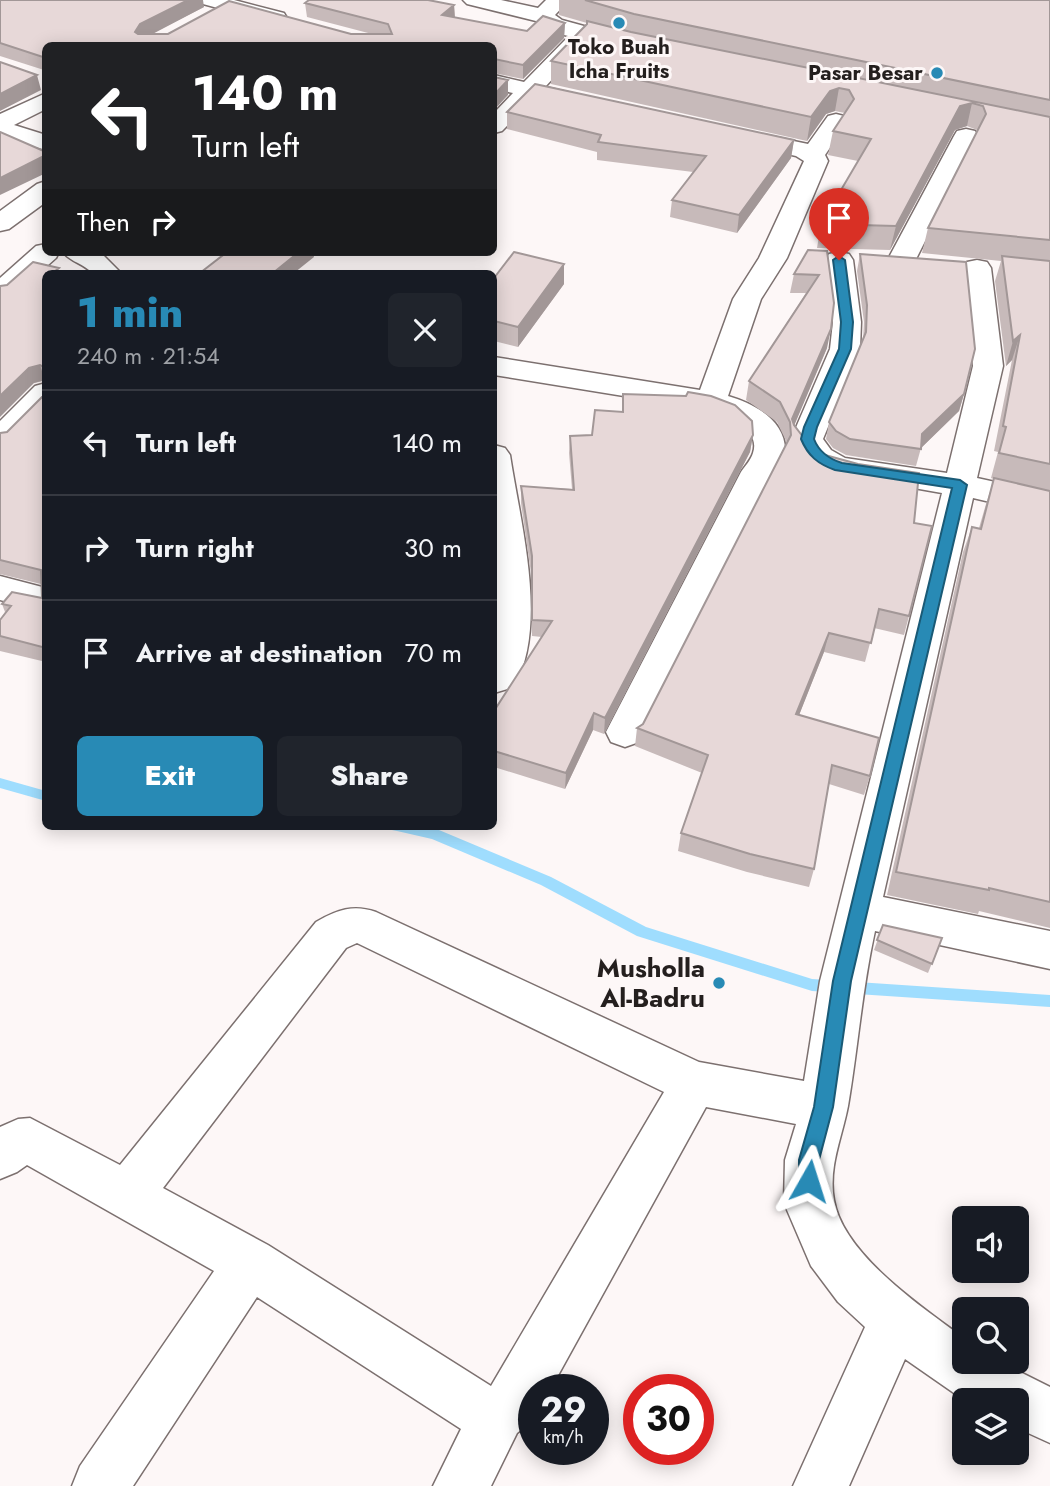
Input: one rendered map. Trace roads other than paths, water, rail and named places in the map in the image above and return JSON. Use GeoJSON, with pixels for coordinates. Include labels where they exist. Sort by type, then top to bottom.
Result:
{"type":"FeatureCollection","features":[{"type":"Feature","properties":{"kind":"street"},"geometry":{"type":"LineString","coordinates":[[474,0],[550,8],[554,25],[657,51]]}},
{"type":"Feature","properties":{"kind":"street"},"geometry":{"type":"LineString","coordinates":[[215,7],[292,22]]}},
{"type":"Feature","properties":{"kind":"street"},"geometry":{"type":"LineString","coordinates":[[497,123],[573,45]]}},
{"type":"Feature","properties":{"kind":"street"},"geometry":{"type":"LineString","coordinates":[[497,83],[607,108]]}},
{"type":"Feature","properties":{"kind":"street"},"geometry":{"type":"LineString","coordinates":[[4,119],[42,102]]}},
{"type":"Feature","properties":{"kind":"street"},"geometry":{"type":"LineString","coordinates":[[4,119],[42,141]]}},
{"type":"Feature","properties":{"kind":"street"},"geometry":{"type":"LineString","coordinates":[[813,155],[836,121]]}},
{"type":"Feature","properties":{"kind":"street"},"geometry":{"type":"LineString","coordinates":[[972,122],[847,322],[845,349],[807,439],[811,448],[825,462],[840,467],[960,485],[1050,505]]}},
{"type":"Feature","properties":{"kind":"street"},"geometry":{"type":"LineString","coordinates":[[712,131],[804,150],[813,155],[884,262],[988,366],[840,989],[824,1107],[809,1160],[809,1203],[830,1248],[856,1284],[895,1320],[973,1376],[1050,1416]]}},
{"type":"Feature","properties":{"kind":"street"},"geometry":{"type":"LineString","coordinates":[[0,223],[42,192]]}},
{"type":"Feature","properties":{"kind":"street"},"geometry":{"type":"LineString","coordinates":[[0,223],[42,239]]}},
{"type":"Feature","properties":{"kind":"street"},"geometry":{"type":"LineString","coordinates":[[0,293],[42,256]]}},
{"type":"Feature","properties":{"kind":"street"},"geometry":{"type":"LineString","coordinates":[[86,256],[94,259],[104,270]]}},
{"type":"Feature","properties":{"kind":"street"},"geometry":{"type":"LineString","coordinates":[[712,401],[718,376],[747,299],[884,262]]}},
{"type":"Feature","properties":{"kind":"street"},"geometry":{"type":"LineString","coordinates":[[497,366],[733,405],[754,419],[769,441],[769,452],[625,732]]}},
{"type":"Feature","properties":{"kind":"street"},"geometry":{"type":"LineString","coordinates":[[0,439],[42,396]]}},
{"type":"Feature","properties":{"kind":"street"},"geometry":{"type":"LineString","coordinates":[[497,479],[511,594],[512,649],[501,677],[497,678]]}},
{"type":"Feature","properties":{"kind":"street"},"geometry":{"type":"LineString","coordinates":[[859,910],[1050,950]]}},
{"type":"Feature","properties":{"kind":"street"},"geometry":{"type":"LineString","coordinates":[[128,1194],[331,935],[345,926],[361,925],[694,1083],[824,1107]]}},
{"type":"Feature","properties":{"kind":"street"},"geometry":{"type":"LineString","coordinates":[[461,1486],[498,1414],[514,1402],[694,1083]]}},
{"type":"Feature","properties":{"kind":"street"},"geometry":{"type":"LineString","coordinates":[[0,1156],[18,1142],[30,1141],[250,1263],[482,1411],[498,1414]]}},
{"type":"Feature","properties":{"kind":"street"},"geometry":{"type":"LineString","coordinates":[[100,1486],[250,1263]]}},
{"type":"Feature","properties":{"kind":"street"},"geometry":{"type":"LineString","coordinates":[[821,1486],[895,1320]]}},
{"type":"Feature","properties":{"kind":"waterway"},"geometry":{"type":"LineString","coordinates":[[0,783],[42,795]]}},
{"type":"Feature","properties":{"kind":"waterway"},"geometry":{"type":"LineString","coordinates":[[416,830],[434,834],[546,881],[642,932],[812,985],[1050,1001]]}},
{"type":"Feature","properties":{"kind":"place","name":"Toko Buah Icha Fruits"},"geometry":{"type":"Point","coordinates":[619,23]}},
{"type":"Feature","properties":{"kind":"place","name":"Pasar Besar"},"geometry":{"type":"Point","coordinates":[937,73]}},
{"type":"Feature","properties":{"kind":"place","name":"Musholla Al-Badru"},"geometry":{"type":"Point","coordinates":[719,983]}}]}
